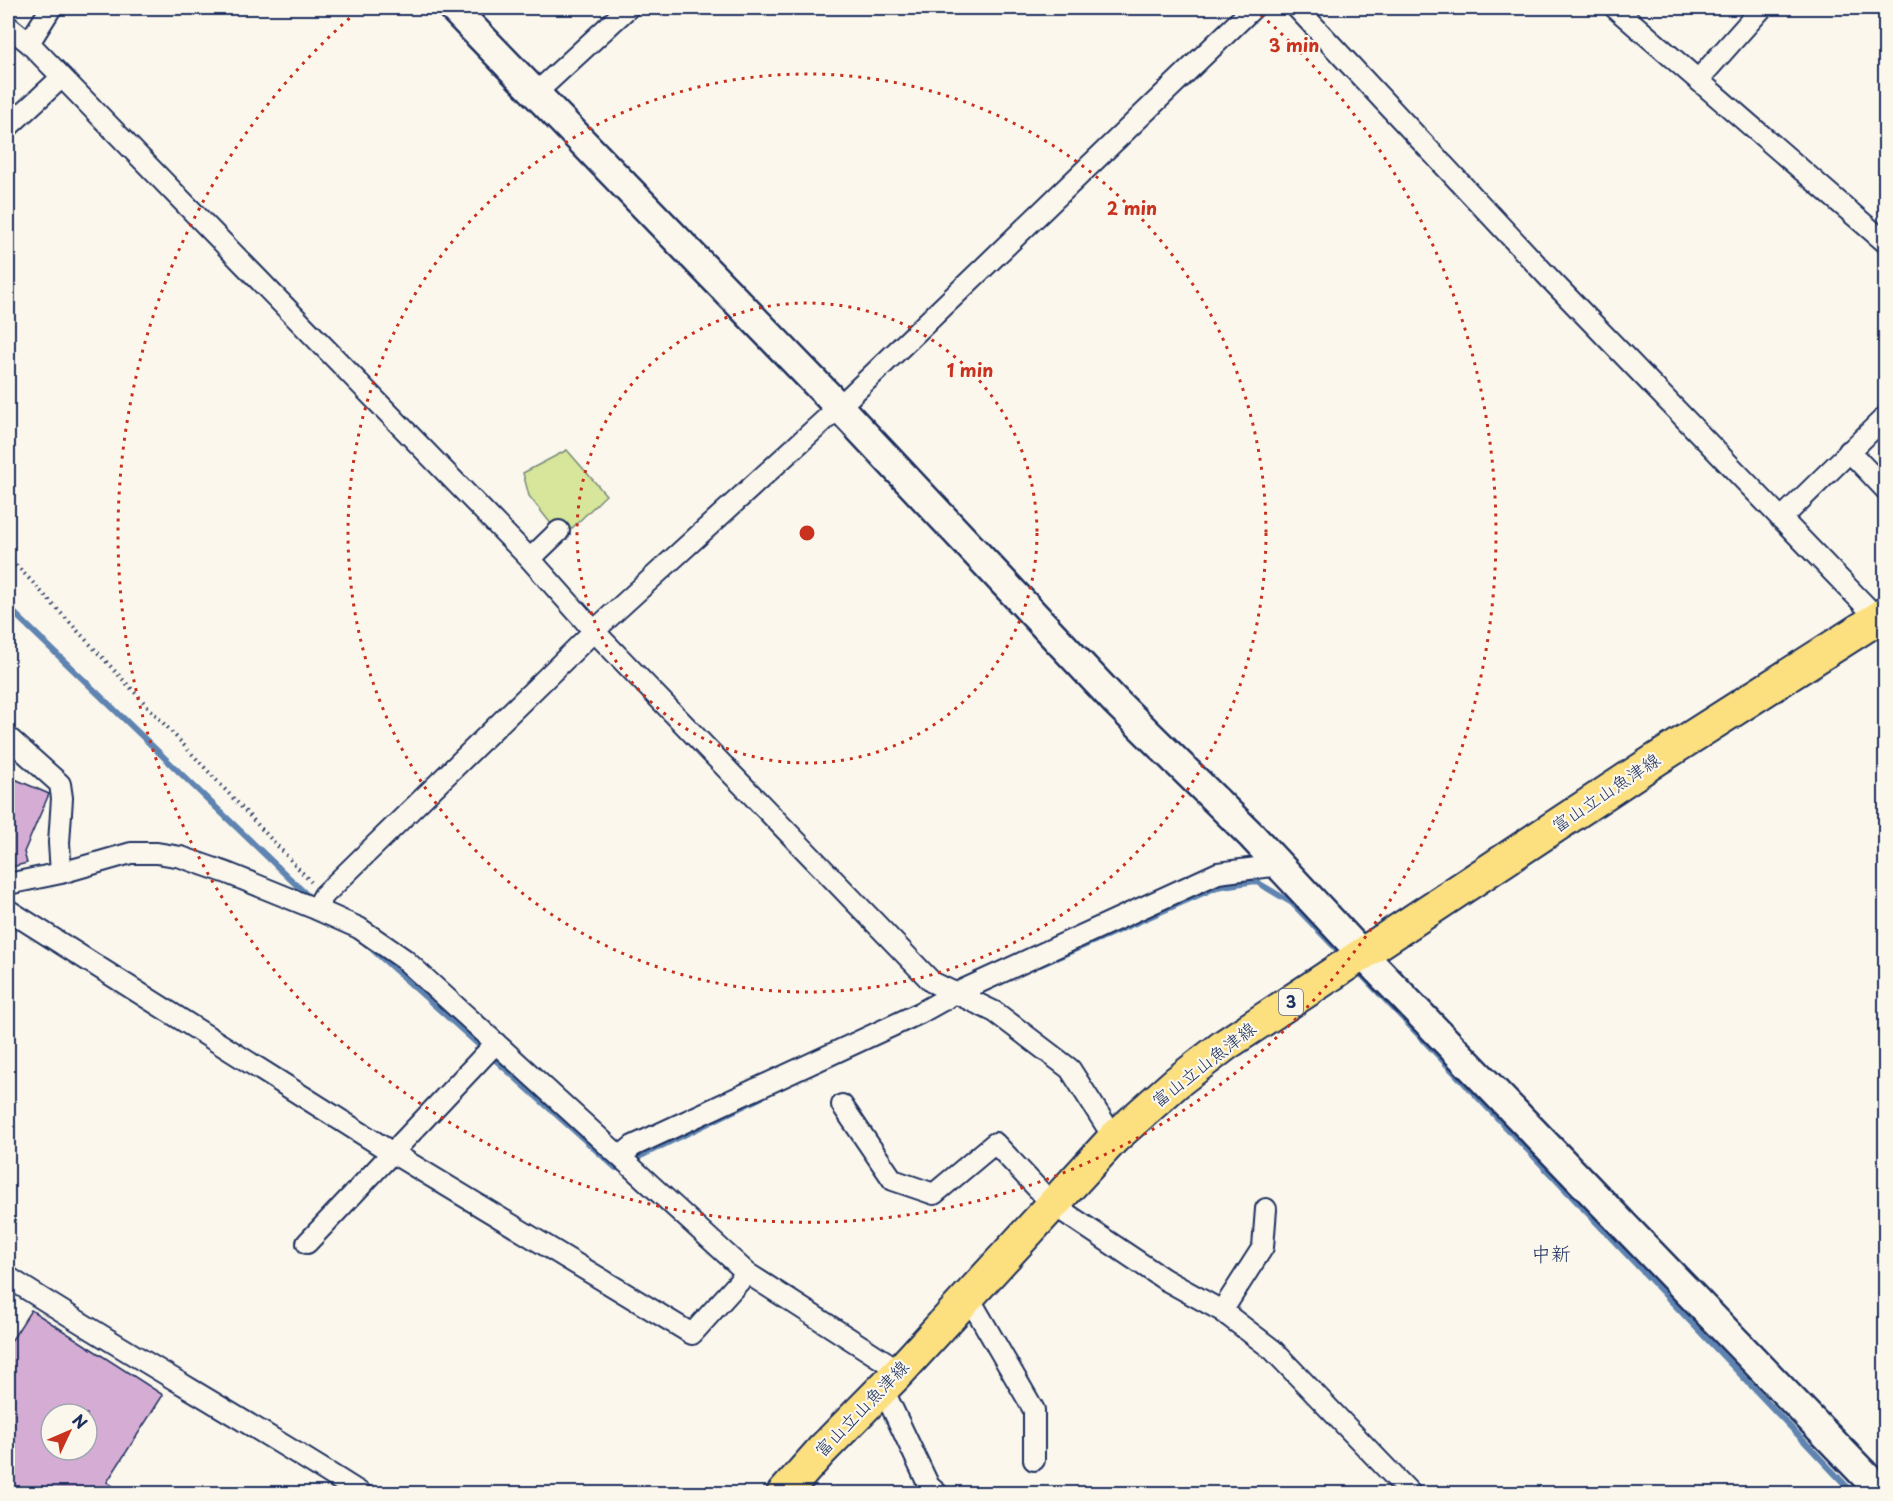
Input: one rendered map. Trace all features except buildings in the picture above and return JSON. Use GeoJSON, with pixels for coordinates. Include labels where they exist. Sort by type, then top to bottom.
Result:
{"type":"FeatureCollection","features":[{"type":"Feature","properties":{"kind":"main road","name":"富山立山魚津線"},"geometry":{"type":"LineString","coordinates":[[783,1494],[1114,1138],[1177,1082],[1225,1045],[1647,765],[1883,619]]}},
{"type":"Feature","properties":{"kind":"street"},"geometry":{"type":"LineString","coordinates":[[29,43],[51,8]]}},
{"type":"Feature","properties":{"kind":"street"},"geometry":{"type":"LineString","coordinates":[[453,8],[839,407],[1115,701],[1280,866],[1882,1494]]}},
{"type":"Feature","properties":{"kind":"street"},"geometry":{"type":"LineString","coordinates":[[536,93],[628,8]]}},
{"type":"Feature","properties":{"kind":"street"},"geometry":{"type":"LineString","coordinates":[[320,902],[594,632],[839,407],[1253,8]]}},
{"type":"Feature","properties":{"kind":"street"},"geometry":{"type":"LineString","coordinates":[[1297,8],[1551,280],[1781,519],[1883,619]]}},
{"type":"Feature","properties":{"kind":"street"},"geometry":{"type":"LineString","coordinates":[[1615,8],[1886,243]]}},
{"type":"Feature","properties":{"kind":"street"},"geometry":{"type":"LineString","coordinates":[[1698,80],[1762,8]]}},
{"type":"Feature","properties":{"kind":"street"},"geometry":{"type":"LineString","coordinates":[[8,26],[29,43],[530,559],[594,632],[932,982],[995,1012],[1070,1069],[1114,1138]]}},
{"type":"Feature","properties":{"kind":"street"},"geometry":{"type":"LineString","coordinates":[[8,127],[62,77]]}},
{"type":"Feature","properties":{"kind":"street"},"geometry":{"type":"LineString","coordinates":[[1781,519],[1886,416]]}},
{"type":"Feature","properties":{"kind":"street"},"geometry":{"type":"LineString","coordinates":[[1849,452],[1886,490]]}},
{"type":"Feature","properties":{"kind":"street"},"geometry":{"type":"LineString","coordinates":[[530,559],[559,531]]}},
{"type":"Feature","properties":{"kind":"street"},"geometry":{"type":"LineString","coordinates":[[8,739],[60,784],[62,798],[59,843],[61,873]]}},
{"type":"Feature","properties":{"kind":"street"},"geometry":{"type":"LineString","coordinates":[[8,884],[61,873],[131,854],[158,853],[182,857],[320,902],[404,960],[747,1273],[891,1380],[930,1486],[938,1494]]}},
{"type":"Feature","properties":{"kind":"street"},"geometry":{"type":"LineString","coordinates":[[621,1156],[633,1146],[920,1013],[954,994],[1218,873],[1280,866]]}},
{"type":"Feature","properties":{"kind":"street"},"geometry":{"type":"LineString","coordinates":[[8,910],[391,1152],[692,1334],[747,1273]]}},
{"type":"Feature","properties":{"kind":"street"},"geometry":{"type":"LineString","coordinates":[[307,1243],[496,1043]]}},
{"type":"Feature","properties":{"kind":"street"},"geometry":{"type":"LineString","coordinates":[[842,1105],[893,1180],[934,1194],[994,1143],[1052,1204],[1164,1279],[1222,1311],[1273,1350],[1403,1491]]}},
{"type":"Feature","properties":{"kind":"street"},"geometry":{"type":"LineString","coordinates":[[1222,1311],[1263,1247],[1266,1209]]}},
{"type":"Feature","properties":{"kind":"street"},"geometry":{"type":"LineString","coordinates":[[8,1277],[82,1325],[268,1434],[362,1494]]}},
{"type":"Feature","properties":{"kind":"street"},"geometry":{"type":"LineString","coordinates":[[968,1296],[1034,1410],[1034,1460]]}},
{"type":"Feature","properties":{"kind":"path"},"geometry":{"type":"LineString","coordinates":[[8,556],[320,902]]}},
{"type":"Feature","properties":{"kind":"green space"},"geometry":{"type":"Polygon","coordinates":[[[567,450],[606,495],[564,536],[529,496],[523,473],[567,450]]]}},
{"type":"Feature","properties":{"kind":"waterway"},"geometry":{"type":"LineString","coordinates":[[8,607],[310,898]]}},
{"type":"Feature","properties":{"kind":"waterway"},"geometry":{"type":"LineString","coordinates":[[1040,965],[1217,887],[1255,881],[1292,903],[1343,956]]}},
{"type":"Feature","properties":{"kind":"waterway"},"geometry":{"type":"LineString","coordinates":[[364,942],[616,1168],[762,1097]]}},
{"type":"Feature","properties":{"kind":"waterway"},"geometry":{"type":"LineString","coordinates":[[1357,970],[1854,1494]]}},
{"type":"Feature","properties":{"kind":"district","name":"中新"},"geometry":{"type":"Point","coordinates":[1551,1254]}}]}
